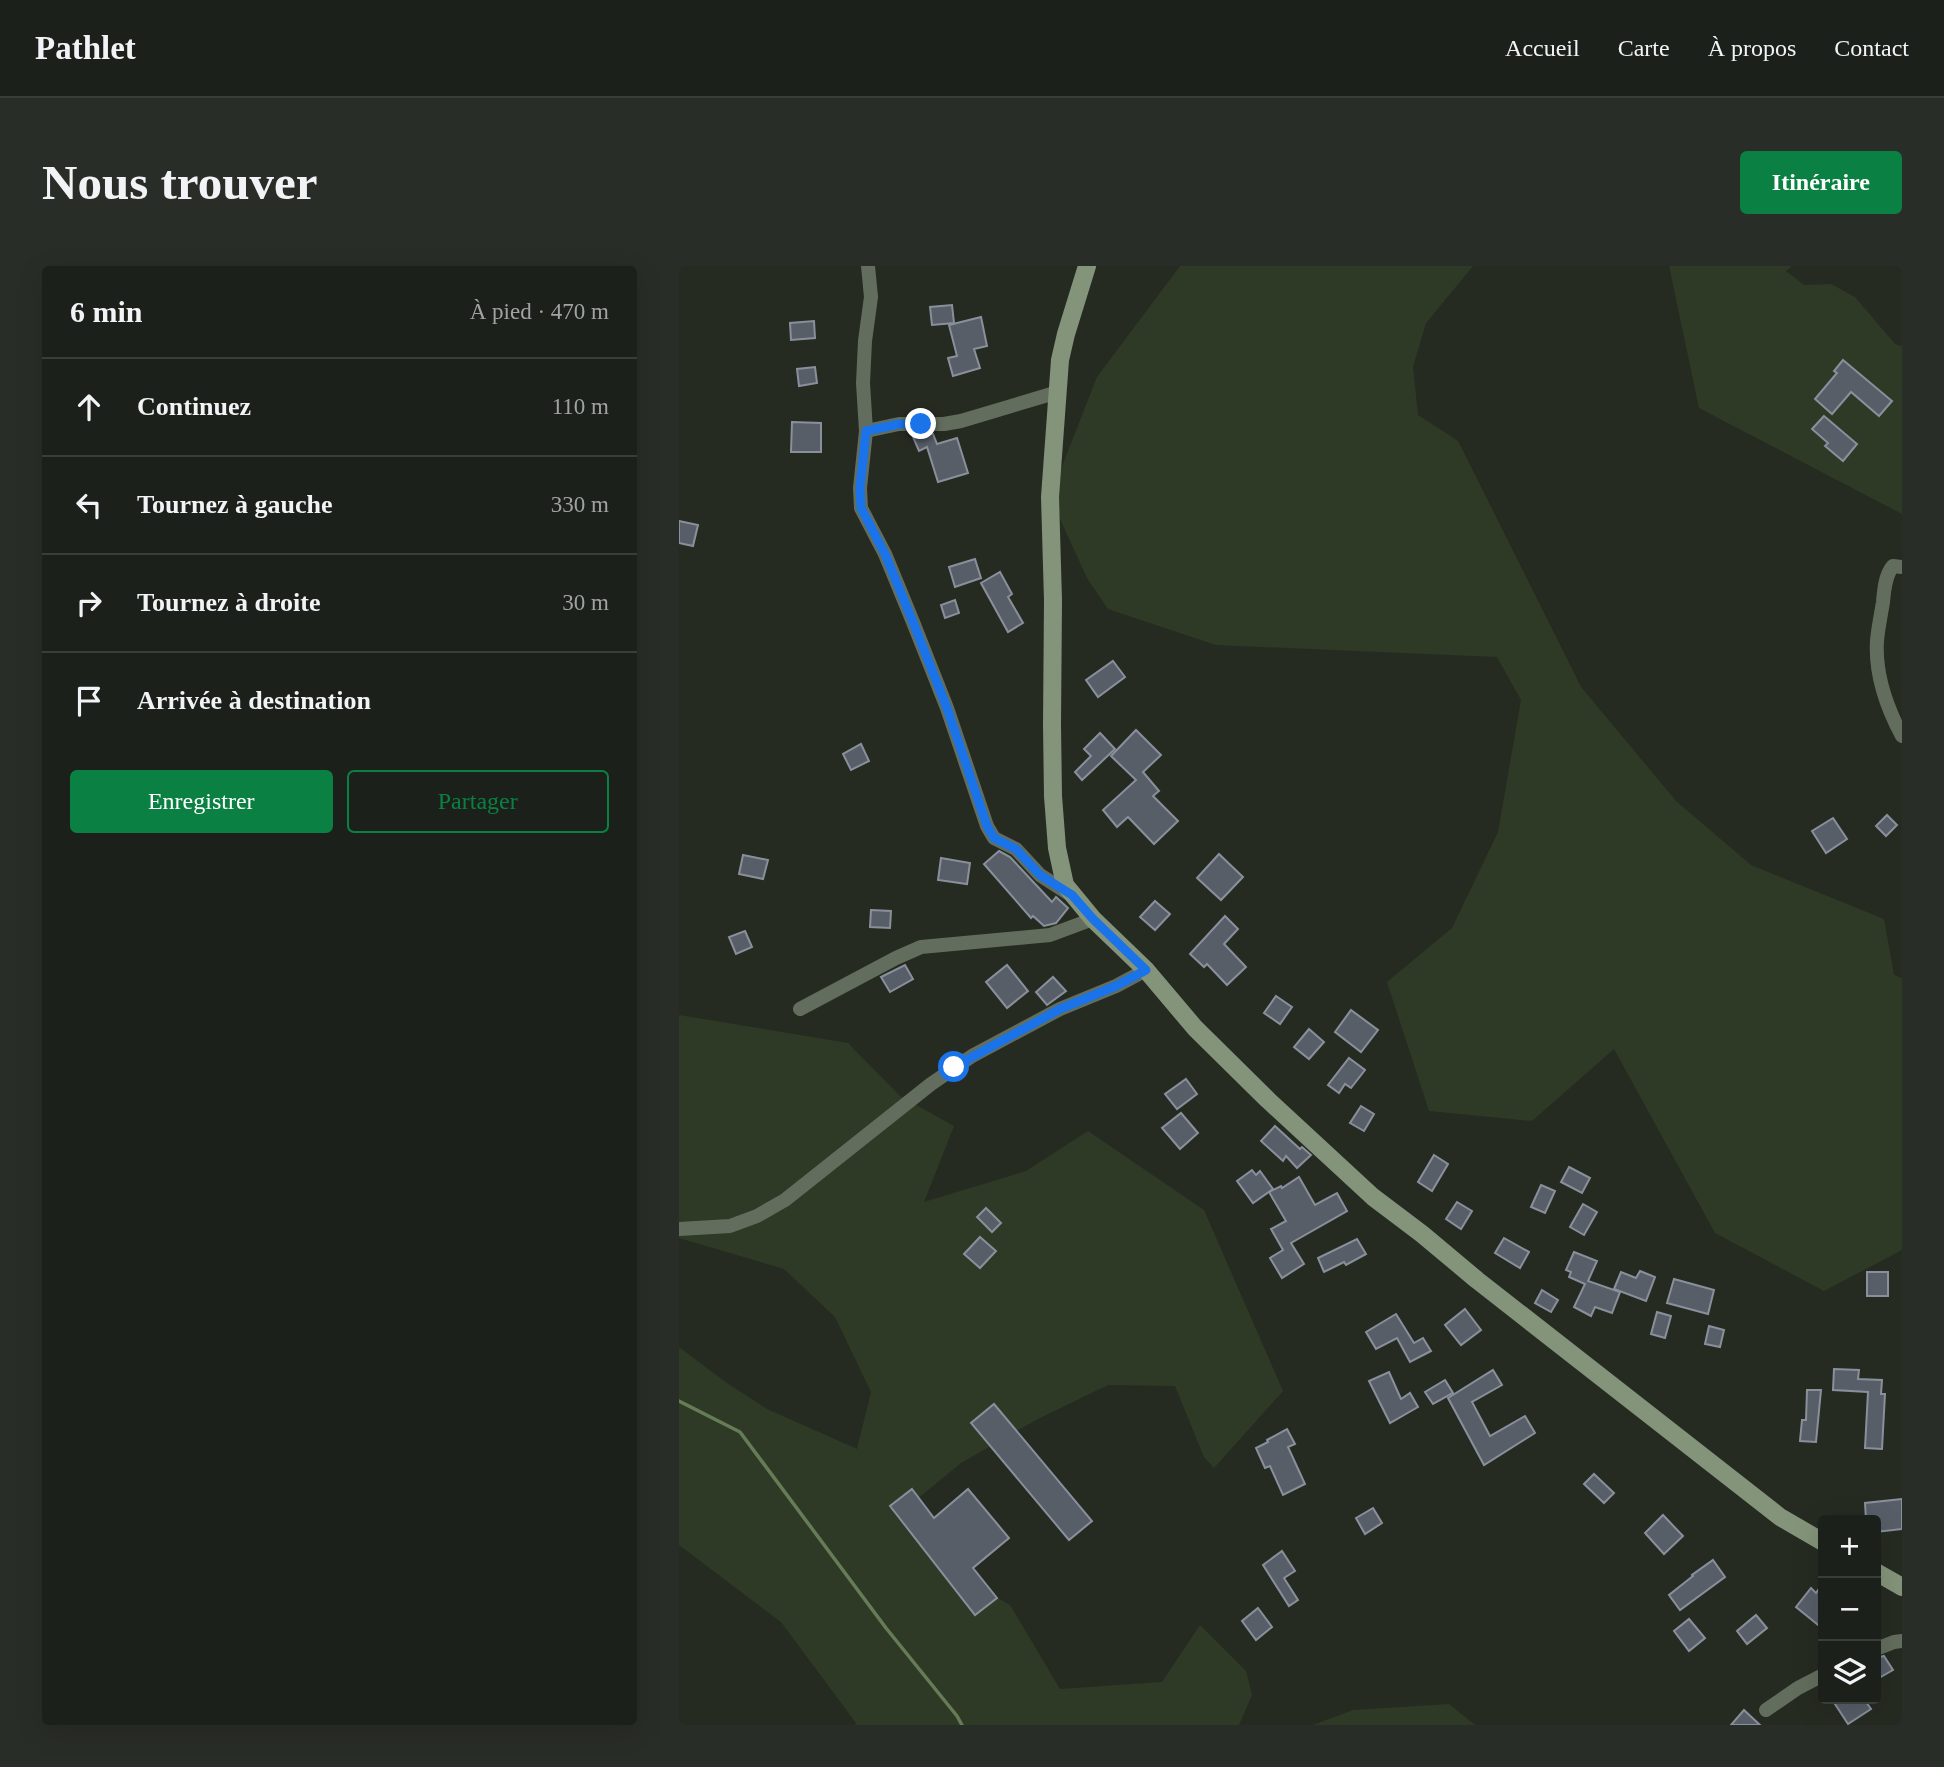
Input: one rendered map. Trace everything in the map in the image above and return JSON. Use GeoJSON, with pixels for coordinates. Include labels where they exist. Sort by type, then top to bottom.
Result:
{"type":"FeatureCollection","features":[{"type":"Feature","properties":{"kind":"street"},"geometry":{"type":"LineString","coordinates":[[868,266],[871,297],[863,383],[866,431],[860,488],[861,508],[885,554],[913,622],[947,708],[987,826],[994,838],[1016,849],[1040,875],[1072,895]]}},
{"type":"Feature","properties":{"kind":"street"},"geometry":{"type":"LineString","coordinates":[[1087,266],[1066,334],[1061,360],[1050,497],[1053,786],[1057,848],[1065,885],[1093,919],[1146,970],[1195,1028],[1373,1197],[1780,1517],[1818,1539]]}},
{"type":"Feature","properties":{"kind":"street"},"geometry":{"type":"LineString","coordinates":[[866,431],[899,424],[944,424],[961,421],[1058,392]]}},
{"type":"Feature","properties":{"kind":"street"},"geometry":{"type":"LineString","coordinates":[[1902,567],[1893,566],[1889,571],[1877,641],[1883,687],[1902,736]]}},
{"type":"Feature","properties":{"kind":"street"},"geometry":{"type":"LineString","coordinates":[[800,1009],[921,947],[1050,935],[1093,919]]}},
{"type":"Feature","properties":{"kind":"street"},"geometry":{"type":"LineString","coordinates":[[679,1229],[730,1226],[757,1216],[785,1200],[871,1130],[963,1062],[1060,1009],[1116,986],[1146,970]]}},
{"type":"Feature","properties":{"kind":"street"},"geometry":{"type":"LineString","coordinates":[[1881,1575],[1902,1587]]}},
{"type":"Feature","properties":{"kind":"street"},"geometry":{"type":"LineString","coordinates":[[1881,1647],[1902,1641]]}},
{"type":"Feature","properties":{"kind":"street"},"geometry":{"type":"LineString","coordinates":[[1766,1710],[1818,1678]]}},
{"type":"Feature","properties":{"kind":"green space"},"geometry":{"type":"Polygon","coordinates":[[[1180,266],[1473,266],[1426,323],[1413,367],[1418,415],[1458,441],[1581,687],[1676,801],[1751,865],[1884,919],[1894,975],[1902,978],[1902,1250],[1824,1291],[1715,1233],[1614,1049],[1532,1121],[1429,1111],[1387,982],[1452,928],[1498,832],[1521,700],[1497,657],[1216,645],[1108,609],[1087,578],[1050,497],[1097,377],[1180,266]]]}},
{"type":"Feature","properties":{"kind":"green space"},"geometry":{"type":"Polygon","coordinates":[[[1669,266],[1792,266],[1786,271],[1804,285],[1831,284],[1855,297],[1895,344],[1902,346],[1902,514],[1699,408],[1669,266]]]}},
{"type":"Feature","properties":{"kind":"green space"},"geometry":{"type":"Polygon","coordinates":[[[679,1015],[848,1043],[900,1096],[954,1126],[924,1202],[1026,1171],[1088,1131],[1204,1210],[1283,1391],[1214,1468],[1204,1457],[1175,1386],[1108,1385],[1038,1419],[961,1463],[899,1514],[937,1562],[1010,1605],[1060,1689],[1162,1682],[1200,1625],[1246,1671],[1252,1695],[1239,1725],[855,1725],[781,1622],[679,1545],[679,1347],[767,1409],[857,1449],[871,1392],[835,1317],[784,1269],[679,1238],[679,1015]]]}},
{"type":"Feature","properties":{"kind":"green space"},"geometry":{"type":"Polygon","coordinates":[[[1449,1704],[1475,1725],[1313,1725],[1353,1710],[1449,1704]]]}},
{"type":"Feature","properties":{"kind":"building"},"geometry":{"type":"Polygon","coordinates":[[[952,305],[954,323],[932,325],[930,307],[952,305]]]}},
{"type":"Feature","properties":{"kind":"building"},"geometry":{"type":"Polygon","coordinates":[[[981,317],[987,346],[974,349],[980,368],[953,376],[948,358],[957,356],[949,325],[981,317]]]}},
{"type":"Feature","properties":{"kind":"building"},"geometry":{"type":"Polygon","coordinates":[[[814,321],[815,338],[791,340],[790,323],[814,321]]]}},
{"type":"Feature","properties":{"kind":"building"},"geometry":{"type":"Polygon","coordinates":[[[1843,360],[1892,401],[1879,416],[1851,392],[1832,414],[1815,399],[1837,373],[1834,371],[1843,360]]]}},
{"type":"Feature","properties":{"kind":"building"},"geometry":{"type":"Polygon","coordinates":[[[815,367],[817,383],[799,386],[797,369],[815,367]]]}},
{"type":"Feature","properties":{"kind":"building"},"geometry":{"type":"Polygon","coordinates":[[[1824,416],[1857,444],[1843,461],[1825,446],[1828,443],[1812,429],[1824,416]]]}},
{"type":"Feature","properties":{"kind":"building"},"geometry":{"type":"Polygon","coordinates":[[[792,422],[821,423],[821,452],[791,452],[792,422]]]}},
{"type":"Feature","properties":{"kind":"building"},"geometry":{"type":"Polygon","coordinates":[[[933,434],[937,444],[957,438],[968,473],[938,482],[927,447],[919,451],[913,437],[933,434]]]}},
{"type":"Feature","properties":{"kind":"building"},"geometry":{"type":"Polygon","coordinates":[[[679,521],[698,525],[693,546],[679,543],[679,521]]]}},
{"type":"Feature","properties":{"kind":"building"},"geometry":{"type":"Polygon","coordinates":[[[975,559],[981,578],[955,587],[949,567],[975,559]]]}},
{"type":"Feature","properties":{"kind":"building"},"geometry":{"type":"Polygon","coordinates":[[[1000,572],[1012,594],[1008,597],[1023,623],[1008,632],[981,583],[1000,572]]]}},
{"type":"Feature","properties":{"kind":"building"},"geometry":{"type":"Polygon","coordinates":[[[955,600],[959,613],[945,618],[941,605],[955,600]]]}},
{"type":"Feature","properties":{"kind":"building"},"geometry":{"type":"Polygon","coordinates":[[[1113,661],[1125,677],[1098,697],[1086,680],[1113,661]]]}},
{"type":"Feature","properties":{"kind":"building"},"geometry":{"type":"Polygon","coordinates":[[[1136,730],[1161,755],[1143,772],[1159,791],[1153,796],[1178,821],[1154,844],[1128,817],[1117,827],[1103,810],[1136,780],[1111,756],[1136,730]]]}},
{"type":"Feature","properties":{"kind":"building"},"geometry":{"type":"Polygon","coordinates":[[[1100,733],[1115,749],[1082,780],[1075,772],[1091,756],[1084,749],[1100,733]]]}},
{"type":"Feature","properties":{"kind":"building"},"geometry":{"type":"Polygon","coordinates":[[[861,744],[869,761],[851,770],[843,754],[861,744]]]}},
{"type":"Feature","properties":{"kind":"building"},"geometry":{"type":"Polygon","coordinates":[[[1887,815],[1897,825],[1886,836],[1876,826],[1887,815]]]}},
{"type":"Feature","properties":{"kind":"building"},"geometry":{"type":"Polygon","coordinates":[[[1833,818],[1847,839],[1826,853],[1812,831],[1833,818]]]}},
{"type":"Feature","properties":{"kind":"building"},"geometry":{"type":"Polygon","coordinates":[[[999,851],[1010,857],[1052,902],[1056,897],[1068,908],[1056,923],[1044,926],[1033,916],[1031,918],[984,864],[999,851]]]}},
{"type":"Feature","properties":{"kind":"building"},"geometry":{"type":"Polygon","coordinates":[[[1219,854],[1243,877],[1221,900],[1197,878],[1219,854]]]}},
{"type":"Feature","properties":{"kind":"building"},"geometry":{"type":"Polygon","coordinates":[[[743,855],[768,860],[763,879],[739,874],[743,855]]]}},
{"type":"Feature","properties":{"kind":"building"},"geometry":{"type":"Polygon","coordinates":[[[941,858],[970,863],[967,884],[938,880],[941,858]]]}},
{"type":"Feature","properties":{"kind":"building"},"geometry":{"type":"Polygon","coordinates":[[[1155,901],[1170,914],[1155,930],[1140,917],[1155,901]]]}},
{"type":"Feature","properties":{"kind":"building"},"geometry":{"type":"Polygon","coordinates":[[[871,910],[891,911],[890,928],[870,927],[871,910]]]}},
{"type":"Feature","properties":{"kind":"building"},"geometry":{"type":"Polygon","coordinates":[[[1225,916],[1238,929],[1224,944],[1246,967],[1227,985],[1207,964],[1204,967],[1190,954],[1225,916]]]}},
{"type":"Feature","properties":{"kind":"building"},"geometry":{"type":"Polygon","coordinates":[[[745,931],[752,947],[736,954],[729,937],[745,931]]]}},
{"type":"Feature","properties":{"kind":"building"},"geometry":{"type":"Polygon","coordinates":[[[905,965],[913,979],[890,992],[881,977],[905,965]]]}},
{"type":"Feature","properties":{"kind":"building"},"geometry":{"type":"Polygon","coordinates":[[[1007,965],[1028,991],[1007,1008],[986,982],[1007,965]]]}},
{"type":"Feature","properties":{"kind":"building"},"geometry":{"type":"Polygon","coordinates":[[[1053,977],[1066,991],[1047,1005],[1036,992],[1053,977]]]}},
{"type":"Feature","properties":{"kind":"building"},"geometry":{"type":"Polygon","coordinates":[[[1276,996],[1292,1007],[1280,1024],[1264,1013],[1276,996]]]}},
{"type":"Feature","properties":{"kind":"building"},"geometry":{"type":"Polygon","coordinates":[[[1351,1010],[1378,1030],[1361,1052],[1335,1032],[1351,1010]]]}},
{"type":"Feature","properties":{"kind":"building"},"geometry":{"type":"Polygon","coordinates":[[[1309,1029],[1324,1042],[1309,1059],[1294,1047],[1309,1029]]]}},
{"type":"Feature","properties":{"kind":"building"},"geometry":{"type":"Polygon","coordinates":[[[1349,1058],[1365,1070],[1351,1088],[1345,1084],[1339,1093],[1328,1085],[1349,1058]]]}},
{"type":"Feature","properties":{"kind":"building"},"geometry":{"type":"Polygon","coordinates":[[[1186,1079],[1197,1094],[1177,1109],[1165,1094],[1186,1079]]]}},
{"type":"Feature","properties":{"kind":"building"},"geometry":{"type":"Polygon","coordinates":[[[1361,1106],[1374,1114],[1364,1131],[1350,1123],[1361,1106]]]}},
{"type":"Feature","properties":{"kind":"building"},"geometry":{"type":"Polygon","coordinates":[[[1181,1113],[1198,1133],[1180,1149],[1162,1128],[1181,1113]]]}},
{"type":"Feature","properties":{"kind":"building"},"geometry":{"type":"Polygon","coordinates":[[[1275,1126],[1300,1149],[1302,1147],[1311,1155],[1297,1168],[1286,1156],[1283,1161],[1261,1141],[1275,1126]]]}},
{"type":"Feature","properties":{"kind":"building"},"geometry":{"type":"Polygon","coordinates":[[[1434,1155],[1448,1164],[1432,1191],[1418,1182],[1434,1155]]]}},
{"type":"Feature","properties":{"kind":"building"},"geometry":{"type":"Polygon","coordinates":[[[1569,1167],[1590,1178],[1582,1193],[1561,1182],[1569,1167]]]}},
{"type":"Feature","properties":{"kind":"building"},"geometry":{"type":"Polygon","coordinates":[[[1252,1170],[1256,1175],[1260,1171],[1273,1189],[1253,1203],[1237,1181],[1252,1170]]]}},
{"type":"Feature","properties":{"kind":"building"},"geometry":{"type":"Polygon","coordinates":[[[1299,1177],[1315,1205],[1337,1193],[1347,1211],[1291,1243],[1304,1264],[1282,1278],[1270,1258],[1283,1250],[1271,1229],[1286,1221],[1269,1192],[1281,1186],[1282,1188],[1299,1177]]]}},
{"type":"Feature","properties":{"kind":"building"},"geometry":{"type":"Polygon","coordinates":[[[1541,1185],[1555,1191],[1545,1213],[1531,1207],[1541,1185]]]}},
{"type":"Feature","properties":{"kind":"building"},"geometry":{"type":"Polygon","coordinates":[[[1457,1202],[1472,1211],[1461,1229],[1446,1219],[1457,1202]]]}},
{"type":"Feature","properties":{"kind":"building"},"geometry":{"type":"Polygon","coordinates":[[[1583,1204],[1597,1212],[1584,1235],[1570,1227],[1583,1204]]]}},
{"type":"Feature","properties":{"kind":"building"},"geometry":{"type":"Polygon","coordinates":[[[986,1208],[1001,1223],[992,1232],[977,1217],[986,1208]]]}},
{"type":"Feature","properties":{"kind":"building"},"geometry":{"type":"Polygon","coordinates":[[[980,1237],[996,1251],[980,1268],[964,1254],[980,1237]]]}},
{"type":"Feature","properties":{"kind":"building"},"geometry":{"type":"Polygon","coordinates":[[[1504,1238],[1529,1252],[1520,1268],[1495,1253],[1504,1238]]]}},
{"type":"Feature","properties":{"kind":"building"},"geometry":{"type":"Polygon","coordinates":[[[1357,1239],[1366,1254],[1346,1265],[1344,1262],[1324,1272],[1318,1258],[1357,1239]]]}},
{"type":"Feature","properties":{"kind":"building"},"geometry":{"type":"Polygon","coordinates":[[[1574,1252],[1597,1261],[1588,1281],[1620,1292],[1612,1313],[1595,1307],[1591,1316],[1574,1307],[1585,1284],[1569,1277],[1571,1272],[1566,1270],[1574,1252]]]}},
{"type":"Feature","properties":{"kind":"building"},"geometry":{"type":"Polygon","coordinates":[[[1640,1271],[1655,1277],[1646,1301],[1614,1289],[1621,1272],[1636,1278],[1640,1271]]]}},
{"type":"Feature","properties":{"kind":"building"},"geometry":{"type":"Polygon","coordinates":[[[1867,1272],[1888,1272],[1888,1296],[1867,1296],[1867,1272]]]}},
{"type":"Feature","properties":{"kind":"building"},"geometry":{"type":"Polygon","coordinates":[[[1674,1279],[1714,1290],[1708,1314],[1667,1303],[1674,1279]]]}},
{"type":"Feature","properties":{"kind":"building"},"geometry":{"type":"Polygon","coordinates":[[[1542,1290],[1558,1300],[1551,1312],[1535,1303],[1542,1290]]]}},
{"type":"Feature","properties":{"kind":"building"},"geometry":{"type":"Polygon","coordinates":[[[1465,1309],[1481,1330],[1461,1345],[1445,1325],[1465,1309]]]}},
{"type":"Feature","properties":{"kind":"building"},"geometry":{"type":"Polygon","coordinates":[[[1657,1312],[1671,1316],[1665,1338],[1651,1334],[1657,1312]]]}},
{"type":"Feature","properties":{"kind":"building"},"geometry":{"type":"Polygon","coordinates":[[[1396,1314],[1414,1343],[1423,1338],[1431,1351],[1410,1362],[1397,1338],[1376,1349],[1366,1332],[1396,1314]]]}},
{"type":"Feature","properties":{"kind":"building"},"geometry":{"type":"Polygon","coordinates":[[[1709,1326],[1724,1330],[1720,1347],[1705,1344],[1709,1326]]]}},
{"type":"Feature","properties":{"kind":"building"},"geometry":{"type":"Polygon","coordinates":[[[1834,1369],[1859,1370],[1858,1379],[1882,1380],[1881,1394],[1885,1394],[1882,1449],[1865,1448],[1868,1392],[1833,1390],[1834,1369]]]}},
{"type":"Feature","properties":{"kind":"building"},"geometry":{"type":"Polygon","coordinates":[[[1493,1370],[1502,1385],[1472,1402],[1490,1436],[1525,1416],[1535,1433],[1484,1465],[1448,1398],[1493,1370]]]}},
{"type":"Feature","properties":{"kind":"building"},"geometry":{"type":"Polygon","coordinates":[[[1389,1372],[1401,1399],[1410,1393],[1418,1407],[1390,1423],[1369,1381],[1389,1372]]]}},
{"type":"Feature","properties":{"kind":"building"},"geometry":{"type":"Polygon","coordinates":[[[1445,1380],[1453,1393],[1433,1404],[1425,1392],[1445,1380]]]}},
{"type":"Feature","properties":{"kind":"building"},"geometry":{"type":"Polygon","coordinates":[[[1807,1390],[1821,1390],[1816,1442],[1800,1441],[1802,1420],[1806,1420],[1807,1390]]]}},
{"type":"Feature","properties":{"kind":"building"},"geometry":{"type":"Polygon","coordinates":[[[994,1404],[1092,1521],[1069,1540],[971,1423],[994,1404]]]}},
{"type":"Feature","properties":{"kind":"building"},"geometry":{"type":"Polygon","coordinates":[[[1287,1429],[1295,1444],[1288,1447],[1305,1484],[1283,1495],[1270,1466],[1265,1468],[1256,1448],[1287,1429]]]}},
{"type":"Feature","properties":{"kind":"building"},"geometry":{"type":"Polygon","coordinates":[[[1594,1474],[1614,1493],[1604,1503],[1584,1484],[1594,1474]]]}},
{"type":"Feature","properties":{"kind":"building"},"geometry":{"type":"Polygon","coordinates":[[[912,1489],[934,1518],[968,1489],[1009,1538],[973,1568],[997,1598],[975,1615],[890,1506],[912,1489]]]}},
{"type":"Feature","properties":{"kind":"building"},"geometry":{"type":"Polygon","coordinates":[[[1902,1499],[1902,1529],[1881,1531],[1881,1515],[1866,1515],[1865,1503],[1902,1499]]]}},
{"type":"Feature","properties":{"kind":"building"},"geometry":{"type":"Polygon","coordinates":[[[1373,1508],[1382,1523],[1365,1534],[1356,1518],[1373,1508]]]}},
{"type":"Feature","properties":{"kind":"building"},"geometry":{"type":"Polygon","coordinates":[[[1663,1515],[1683,1536],[1664,1554],[1645,1533],[1663,1515]]]}},
{"type":"Feature","properties":{"kind":"building"},"geometry":{"type":"Polygon","coordinates":[[[1282,1551],[1295,1571],[1284,1578],[1298,1600],[1289,1606],[1263,1565],[1282,1551]]]}},
{"type":"Feature","properties":{"kind":"building"},"geometry":{"type":"Polygon","coordinates":[[[1713,1560],[1725,1577],[1680,1610],[1669,1595],[1713,1560]]]}},
{"type":"Feature","properties":{"kind":"building"},"geometry":{"type":"Polygon","coordinates":[[[1811,1588],[1816,1593],[1818,1590],[1818,1625],[1796,1607],[1811,1588]]]}},
{"type":"Feature","properties":{"kind":"building"},"geometry":{"type":"Polygon","coordinates":[[[1258,1608],[1272,1627],[1256,1640],[1242,1621],[1258,1608]]]}},
{"type":"Feature","properties":{"kind":"building"},"geometry":{"type":"Polygon","coordinates":[[[1756,1615],[1767,1628],[1747,1644],[1737,1631],[1756,1615]]]}},
{"type":"Feature","properties":{"kind":"building"},"geometry":{"type":"Polygon","coordinates":[[[1689,1619],[1705,1638],[1689,1651],[1674,1631],[1689,1619]]]}},
{"type":"Feature","properties":{"kind":"building"},"geometry":{"type":"Polygon","coordinates":[[[1884,1656],[1893,1670],[1881,1677],[1881,1657],[1884,1656]]]}},
{"type":"Feature","properties":{"kind":"building"},"geometry":{"type":"Polygon","coordinates":[[[1835,1704],[1868,1704],[1871,1709],[1848,1724],[1835,1704]]]}},
{"type":"Feature","properties":{"kind":"building"},"geometry":{"type":"Polygon","coordinates":[[[1744,1710],[1760,1725],[1731,1725],[1744,1710]]]}},
{"type":"Feature","properties":{"kind":"waterway"},"geometry":{"type":"LineString","coordinates":[[679,1401],[740,1432],[962,1725]]}},
{"type":"Feature","properties":{"kind":"route"},"geometry":{"type":"LineString","coordinates":[[921,424],[899,424],[866,431],[860,488],[861,508],[885,554],[913,622],[947,708],[987,826],[994,838],[1016,849],[1040,875],[1072,895],[1146,970],[1116,986],[1060,1009],[954,1067]]}}]}
